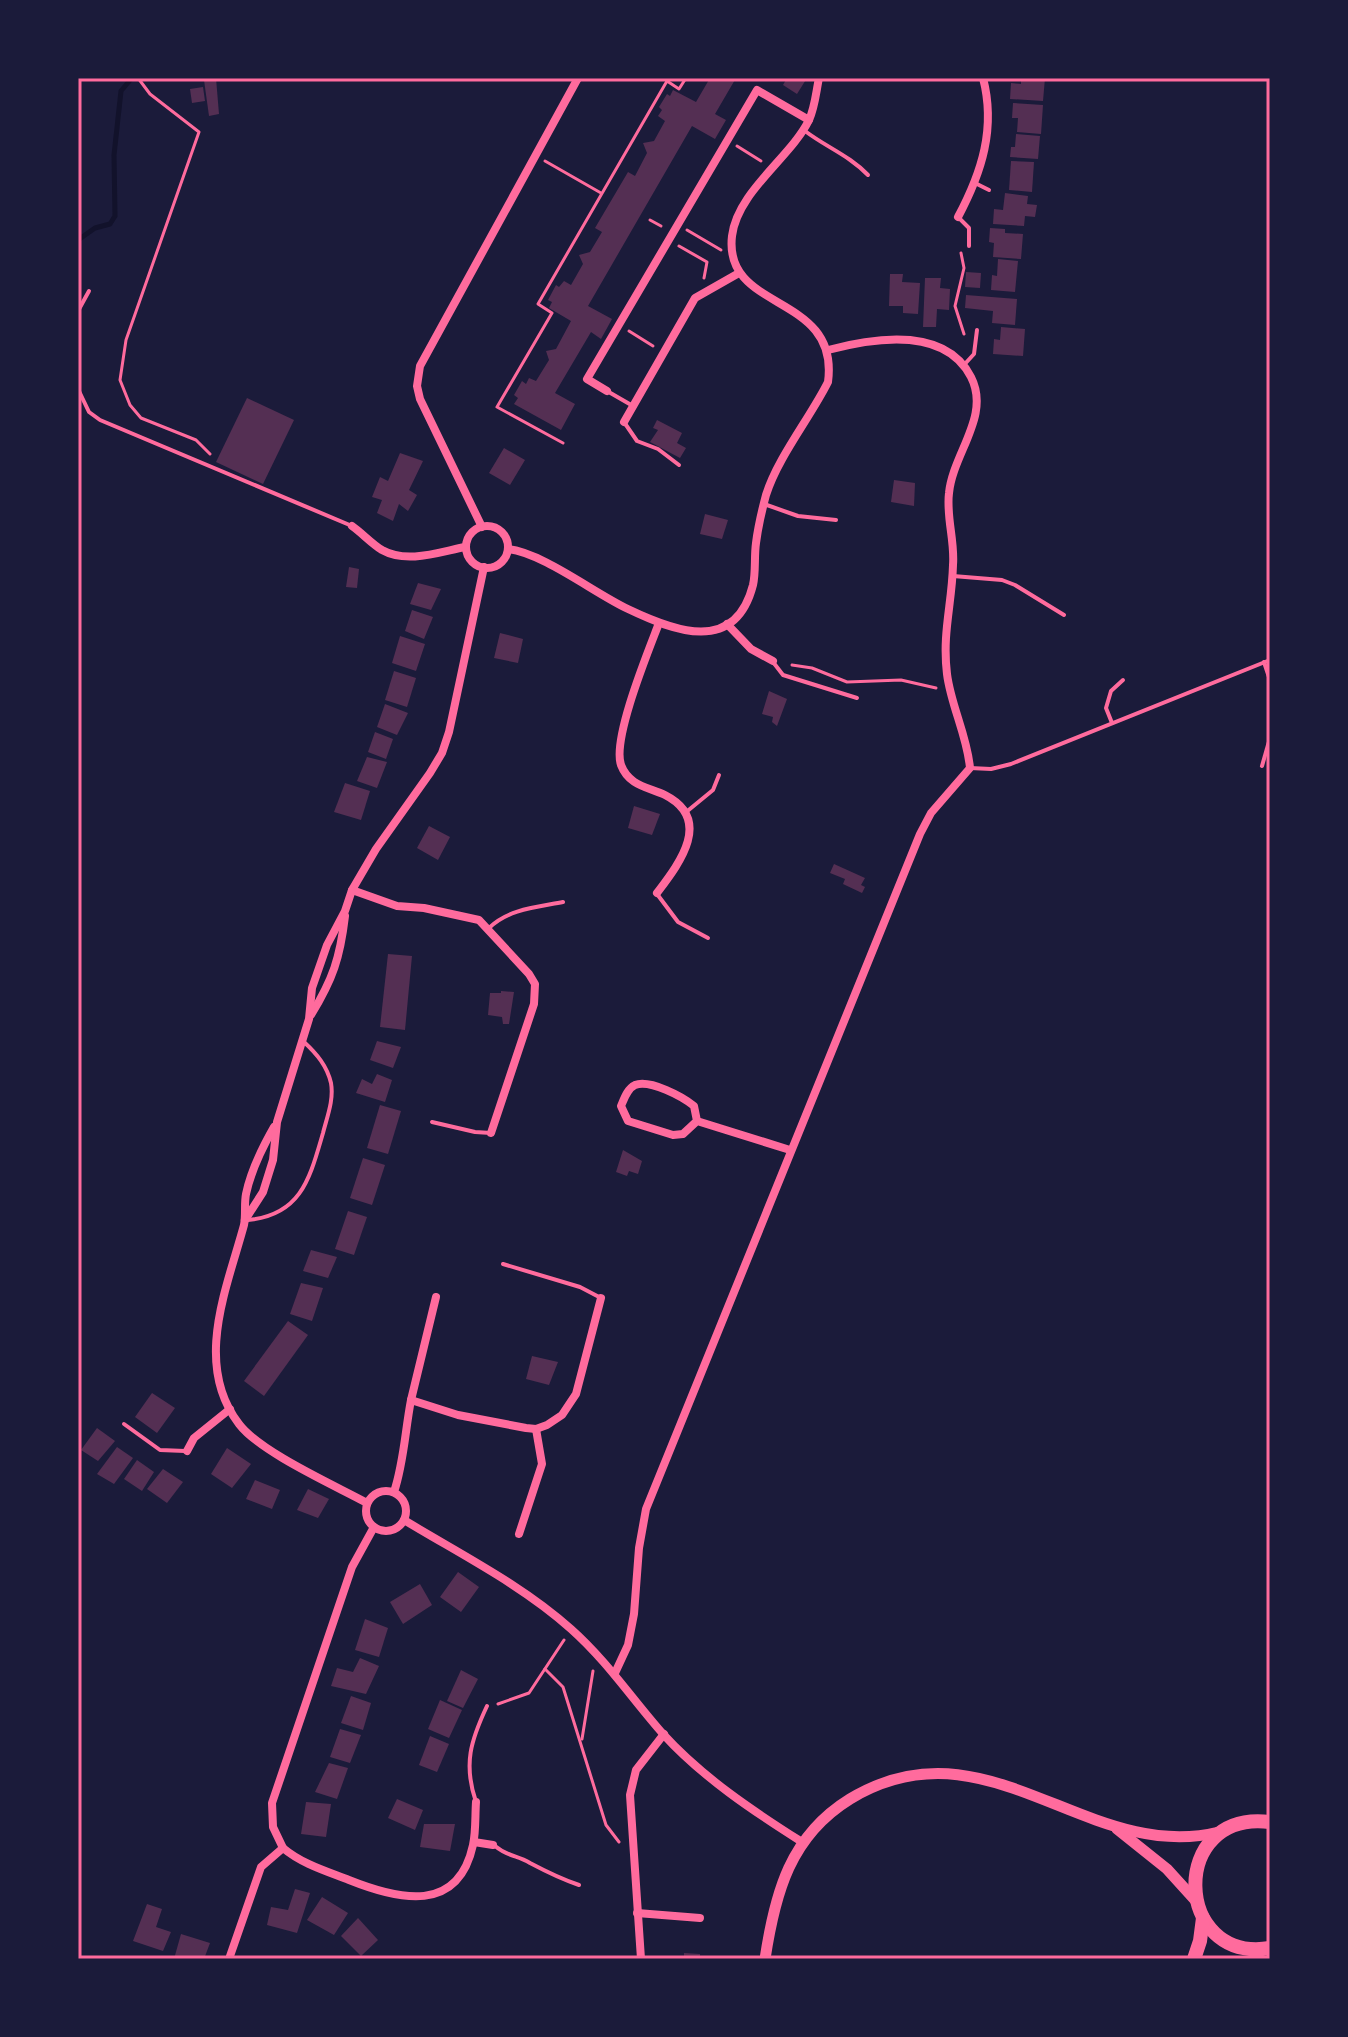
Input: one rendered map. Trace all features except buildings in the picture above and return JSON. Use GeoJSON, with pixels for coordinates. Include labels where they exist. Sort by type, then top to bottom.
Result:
{"type":"FeatureCollection","features":[{"type":"Feature","properties":{"kind":"highway"},"geometry":{"type":"LineString","coordinates":[[1265,1820],[1239,1823],[1211,1841],[1201,1854],[1196,1869],[1196,1901],[1203,1918],[1223,1939],[1251,1949],[1270,1950]]}},
{"type":"Feature","properties":{"kind":"highway"},"geometry":{"type":"LineString","coordinates":[[1194,1959],[1203,1918]]}},
{"type":"Feature","properties":{"kind":"highway"},"geometry":{"type":"LineString","coordinates":[[1258,1959],[1270,1950]]}},
{"type":"Feature","properties":{"kind":"street"},"geometry":{"type":"LineString","coordinates":[[482,527],[425,414],[420,399],[420,366],[578,78]]}},
{"type":"Feature","properties":{"kind":"street"},"geometry":{"type":"LineString","coordinates":[[508,549],[528,553],[614,602],[659,623],[707,633],[727,624],[745,607],[753,584],[756,542],[764,504],[776,472],[828,382],[830,366],[828,350],[814,327],[753,287],[739,273],[732,250],[733,229],[772,167],[809,120],[819,78]]}},
{"type":"Feature","properties":{"kind":"street"},"geometry":{"type":"LineString","coordinates":[[958,217],[975,183],[989,128],[983,78]]}},
{"type":"Feature","properties":{"kind":"street"},"geometry":{"type":"LineString","coordinates":[[607,391],[587,379],[757,90],[809,120]]}},
{"type":"Feature","properties":{"kind":"street"},"geometry":{"type":"LineString","coordinates":[[624,422],[695,298],[739,273]]}},
{"type":"Feature","properties":{"kind":"street"},"geometry":{"type":"LineString","coordinates":[[615,1673],[628,1645],[634,1614],[639,1548],[646,1509],[920,834],[937,805],[970,768],[969,752],[947,677],[944,631],[953,576],[949,493],[956,463],[976,417],[976,389],[961,363],[939,348],[912,340],[857,342],[828,350]]}},
{"type":"Feature","properties":{"kind":"street"},"geometry":{"type":"LineString","coordinates":[[352,526],[382,550],[396,556],[411,557],[465,547]]}},
{"type":"Feature","properties":{"kind":"street"},"geometry":{"type":"LineString","coordinates":[[482,527],[489,527],[502,534],[508,549],[498,565],[491,568],[478,566],[465,547],[468,537],[482,527]]}},
{"type":"Feature","properties":{"kind":"street"},"geometry":{"type":"LineString","coordinates":[[367,1503],[256,1442],[237,1422],[218,1373],[215,1343],[229,1273],[245,1220],[246,1195],[259,1155],[277,1122],[309,1019],[312,988],[352,890],[376,849],[442,753],[484,567]]}},
{"type":"Feature","properties":{"kind":"street"},"geometry":{"type":"LineString","coordinates":[[657,893],[678,865],[689,840],[690,828],[685,813],[665,795],[634,783],[621,764],[619,753],[633,698],[659,623]]}},
{"type":"Feature","properties":{"kind":"street"},"geometry":{"type":"LineString","coordinates":[[727,624],[751,649],[773,661]]}},
{"type":"Feature","properties":{"kind":"street"},"geometry":{"type":"LineString","coordinates":[[352,890],[397,906],[424,908],[479,920],[535,984],[535,993],[491,1133]]}},
{"type":"Feature","properties":{"kind":"street"},"geometry":{"type":"LineString","coordinates":[[309,1019],[330,983],[341,948],[345,911]]}},
{"type":"Feature","properties":{"kind":"street"},"geometry":{"type":"LineString","coordinates":[[646,1083],[682,1097],[694,1106],[697,1121],[683,1134],[673,1135],[628,1121],[621,1106],[629,1090],[646,1083]]}},
{"type":"Feature","properties":{"kind":"street"},"geometry":{"type":"LineString","coordinates":[[697,1121],[790,1150]]}},
{"type":"Feature","properties":{"kind":"street"},"geometry":{"type":"LineString","coordinates":[[245,1220],[263,1192],[273,1160],[277,1122]]}},
{"type":"Feature","properties":{"kind":"street"},"geometry":{"type":"LineString","coordinates":[[394,1492],[403,1466],[406,1425],[436,1297]]}},
{"type":"Feature","properties":{"kind":"street"},"geometry":{"type":"LineString","coordinates":[[411,1400],[458,1415],[536,1429],[562,1415],[576,1394],[601,1298]]}},
{"type":"Feature","properties":{"kind":"street"},"geometry":{"type":"LineString","coordinates":[[187,1451],[194,1438],[230,1409]]}},
{"type":"Feature","properties":{"kind":"street"},"geometry":{"type":"LineString","coordinates":[[519,1534],[542,1464],[536,1429]]}},
{"type":"Feature","properties":{"kind":"street"},"geometry":{"type":"LineString","coordinates":[[394,1492],[404,1501],[404,1520],[394,1529],[374,1527],[367,1516],[367,1503],[376,1494],[394,1492]]}},
{"type":"Feature","properties":{"kind":"street"},"geometry":{"type":"LineString","coordinates":[[404,1520],[526,1594],[572,1629],[615,1673],[664,1734],[742,1802],[802,1842]]}},
{"type":"Feature","properties":{"kind":"street"},"geometry":{"type":"LineString","coordinates":[[374,1527],[352,1567],[272,1803],[273,1827],[283,1848],[304,1862],[373,1890],[405,1898],[422,1898],[447,1888],[460,1877],[474,1842],[476,1802]]}},
{"type":"Feature","properties":{"kind":"street"},"geometry":{"type":"LineString","coordinates":[[641,1959],[630,1795],[632,1781],[642,1761],[664,1734]]}},
{"type":"Feature","properties":{"kind":"street"},"geometry":{"type":"LineString","coordinates":[[765,1959],[777,1897],[802,1842],[826,1816],[883,1782],[922,1773],[954,1773],[987,1779],[1113,1826],[1178,1838],[1223,1831]]}},
{"type":"Feature","properties":{"kind":"street"},"geometry":{"type":"LineString","coordinates":[[1113,1826],[1167,1869],[1196,1901]]}},
{"type":"Feature","properties":{"kind":"street"},"geometry":{"type":"LineString","coordinates":[[474,1842],[493,1845]]}},
{"type":"Feature","properties":{"kind":"street"},"geometry":{"type":"LineString","coordinates":[[229,1959],[257,1875],[261,1867],[283,1848]]}},
{"type":"Feature","properties":{"kind":"street"},"geometry":{"type":"LineString","coordinates":[[637,1913],[700,1918]]}},
{"type":"Feature","properties":{"kind":"lane"},"geometry":{"type":"LineString","coordinates":[[803,129],[830,149],[850,158],[868,175]]}},
{"type":"Feature","properties":{"kind":"lane"},"geometry":{"type":"LineString","coordinates":[[975,183],[989,190]]}},
{"type":"Feature","properties":{"kind":"lane"},"geometry":{"type":"LineString","coordinates":[[958,217],[969,228],[969,246]]}},
{"type":"Feature","properties":{"kind":"lane"},"geometry":{"type":"LineString","coordinates":[[78,311],[89,291]]}},
{"type":"Feature","properties":{"kind":"lane"},"geometry":{"type":"LineString","coordinates":[[961,363],[974,354],[977,330]]}},
{"type":"Feature","properties":{"kind":"lane"},"geometry":{"type":"LineString","coordinates":[[78,389],[89,412],[100,420],[352,526]]}},
{"type":"Feature","properties":{"kind":"lane"},"geometry":{"type":"LineString","coordinates":[[607,391],[633,406]]}},
{"type":"Feature","properties":{"kind":"lane"},"geometry":{"type":"LineString","coordinates":[[624,422],[637,441],[658,449],[679,465]]}},
{"type":"Feature","properties":{"kind":"lane"},"geometry":{"type":"LineString","coordinates":[[764,504],[798,516],[836,520]]}},
{"type":"Feature","properties":{"kind":"lane"},"geometry":{"type":"LineString","coordinates":[[953,576],[1002,580],[1064,615]]}},
{"type":"Feature","properties":{"kind":"lane"},"geometry":{"type":"LineString","coordinates":[[773,661],[783,675],[857,698]]}},
{"type":"Feature","properties":{"kind":"lane"},"geometry":{"type":"LineString","coordinates":[[970,768],[991,769],[1011,764],[1267,661],[1270,680]]}},
{"type":"Feature","properties":{"kind":"lane"},"geometry":{"type":"LineString","coordinates":[[1112,723],[1106,708],[1111,691],[1123,680]]}},
{"type":"Feature","properties":{"kind":"lane"},"geometry":{"type":"LineString","coordinates":[[1262,766],[1270,738]]}},
{"type":"Feature","properties":{"kind":"lane"},"geometry":{"type":"LineString","coordinates":[[685,813],[713,790],[719,775]]}},
{"type":"Feature","properties":{"kind":"lane"},"geometry":{"type":"LineString","coordinates":[[657,893],[678,922],[708,938]]}},
{"type":"Feature","properties":{"kind":"lane"},"geometry":{"type":"LineString","coordinates":[[489,928],[512,913],[563,902]]}},
{"type":"Feature","properties":{"kind":"lane"},"geometry":{"type":"LineString","coordinates":[[245,1220],[260,1219],[290,1204],[303,1190],[312,1173],[330,1107],[332,1088],[322,1061],[303,1040]]}},
{"type":"Feature","properties":{"kind":"lane"},"geometry":{"type":"LineString","coordinates":[[432,1122],[491,1133]]}},
{"type":"Feature","properties":{"kind":"lane"},"geometry":{"type":"LineString","coordinates":[[503,1264],[580,1287],[601,1298]]}},
{"type":"Feature","properties":{"kind":"lane"},"geometry":{"type":"LineString","coordinates":[[124,1424],[160,1450],[187,1451]]}},
{"type":"Feature","properties":{"kind":"lane"},"geometry":{"type":"LineString","coordinates":[[476,1802],[469,1780],[469,1759],[472,1740],[487,1706]]}},
{"type":"Feature","properties":{"kind":"lane"},"geometry":{"type":"LineString","coordinates":[[493,1845],[505,1855],[528,1861],[544,1873],[579,1885]]}},
{"type":"Feature","properties":{"kind":"path"},"geometry":{"type":"LineString","coordinates":[[138,78],[150,94],[199,132],[126,340],[120,380],[130,405],[141,418],[196,440],[211,456],[207,465]]}},
{"type":"Feature","properties":{"kind":"path"},"geometry":{"type":"LineString","coordinates":[[563,443],[497,407],[552,313],[538,304],[667,81],[679,89],[686,78]]}},
{"type":"Feature","properties":{"kind":"path"},"geometry":{"type":"LineString","coordinates":[[727,140],[772,167]]}},
{"type":"Feature","properties":{"kind":"path"},"geometry":{"type":"LineString","coordinates":[[535,156],[602,193]]}},
{"type":"Feature","properties":{"kind":"path"},"geometry":{"type":"LineString","coordinates":[[680,230],[685,229],[719,250],[732,250]]}},
{"type":"Feature","properties":{"kind":"path"},"geometry":{"type":"LineString","coordinates":[[675,242],[707,262],[703,276],[708,288]]}},
{"type":"Feature","properties":{"kind":"path"},"geometry":{"type":"LineString","coordinates":[[959,248],[964,268],[955,306],[966,341],[961,363]]}},
{"type":"Feature","properties":{"kind":"path"},"geometry":{"type":"LineString","coordinates":[[619,325],[665,352]]}},
{"type":"Feature","properties":{"kind":"path"},"geometry":{"type":"LineString","coordinates":[[773,661],[812,668],[847,682],[901,680],[951,692]]}},
{"type":"Feature","properties":{"kind":"path"},"geometry":{"type":"LineString","coordinates":[[487,1706],[529,1693],[572,1629]]}},
{"type":"Feature","properties":{"kind":"path"},"geometry":{"type":"LineString","coordinates":[[582,1742],[593,1672],[603,1660]]}},
{"type":"Feature","properties":{"kind":"path"},"geometry":{"type":"LineString","coordinates":[[545,1669],[563,1687],[606,1825],[633,1859]]}},
{"type":"Feature","properties":{"kind":"waterway"},"geometry":{"type":"LineString","coordinates":[[78,240],[95,228],[110,224],[115,216],[114,155],[121,91],[131,79]]}}]}
